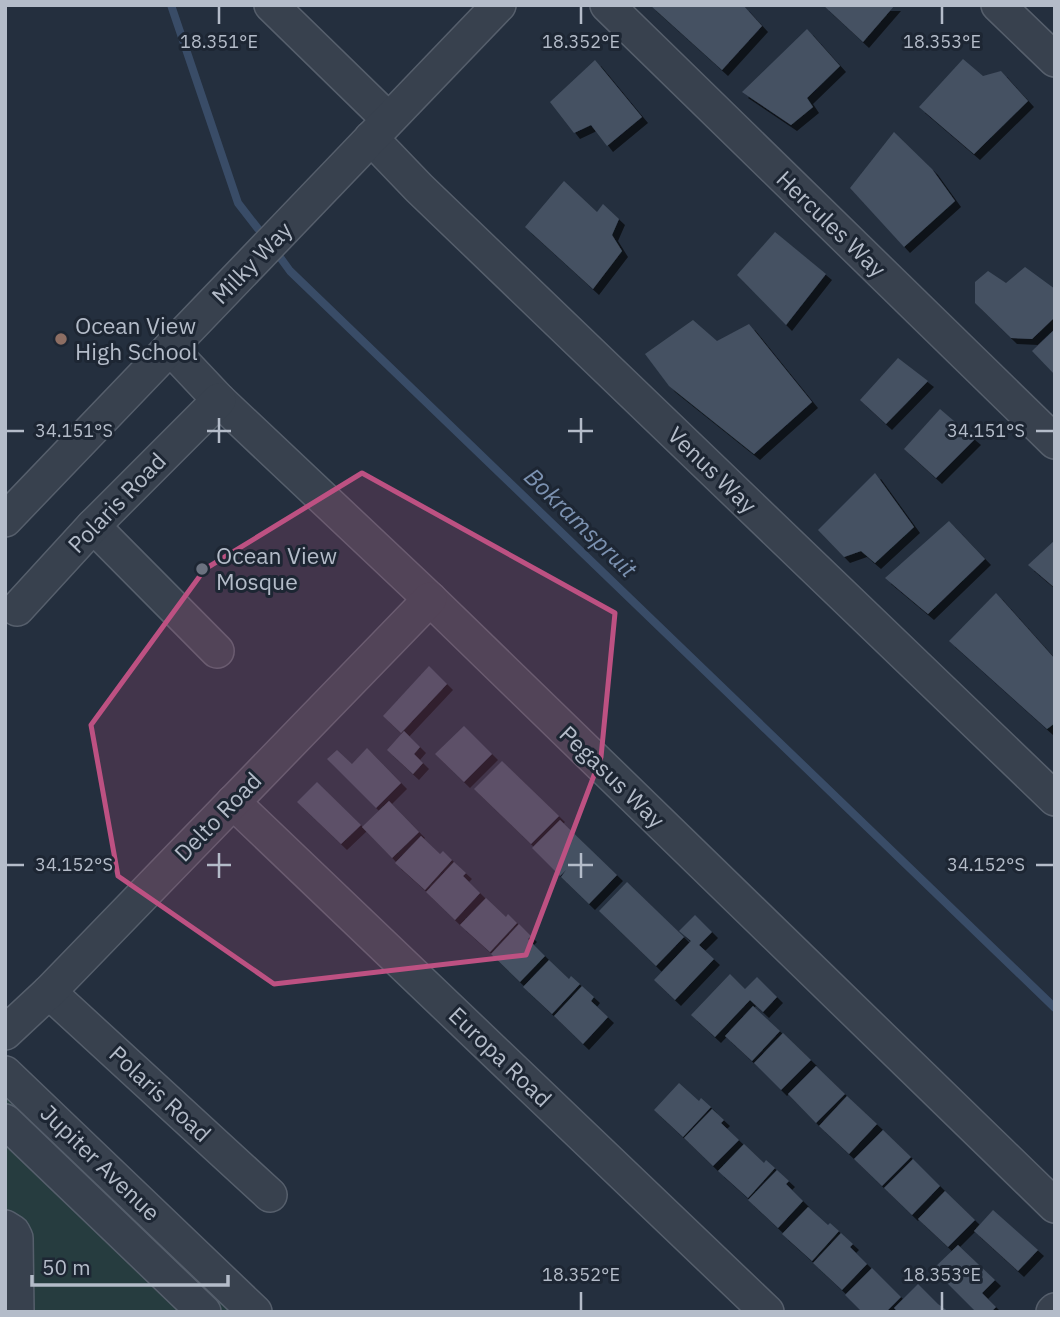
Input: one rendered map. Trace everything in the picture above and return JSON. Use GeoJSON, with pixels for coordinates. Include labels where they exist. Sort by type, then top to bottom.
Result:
{"type":"FeatureCollection","features":[{"type":"Feature","properties":{"kind":"street","name":"Venus Way"},"geometry":{"type":"LineString","coordinates":[[271,5],[379,128],[419,188],[1055,799]]}},
{"type":"Feature","properties":{"kind":"street","name":"Milky Way"},"geometry":{"type":"LineString","coordinates":[[5,520],[499,5]]}},
{"type":"Feature","properties":{"kind":"street","name":"Hercules Way"},"geometry":{"type":"LineString","coordinates":[[607,5],[1055,442]]}},
{"type":"Feature","properties":{"kind":"street"},"geometry":{"type":"LineString","coordinates":[[998,5],[1055,60]]}},
{"type":"Feature","properties":{"kind":"street","name":"Pegasus Way"},"geometry":{"type":"LineString","coordinates":[[170,348],[219,400],[430,599],[1055,1206]]}},
{"type":"Feature","properties":{"kind":"street","name":"Polaris Road"},"geometry":{"type":"LineString","coordinates":[[17,609],[93,526],[219,400]]}},
{"type":"Feature","properties":{"kind":"street"},"geometry":{"type":"LineString","coordinates":[[93,526],[217,650]]}},
{"type":"Feature","properties":{"kind":"street","name":"Delto Road"},"geometry":{"type":"LineString","coordinates":[[5,1033],[49,992],[430,599]]}},
{"type":"Feature","properties":{"kind":"street","name":"Europa Road"},"geometry":{"type":"LineString","coordinates":[[233,802],[767,1312]]}},
{"type":"Feature","properties":{"kind":"street","name":"Polaris Road"},"geometry":{"type":"LineString","coordinates":[[49,992],[270,1195]]}},
{"type":"Feature","properties":{"kind":"street","name":"Jupiter Avenue"},"geometry":{"type":"LineString","coordinates":[[5,1073],[255,1312]]}},
{"type":"Feature","properties":{"kind":"street"},"geometry":{"type":"LineString","coordinates":[[5,1121],[204,1312]]}},
{"type":"Feature","properties":{"kind":"street"},"geometry":{"type":"LineString","coordinates":[[5,1227],[13,1232],[16,1238],[17,1312]]}},
{"type":"Feature","properties":{"kind":"highlighted area"},"geometry":{"type":"Polygon","coordinates":[[[362,473],[615,613],[601,757],[526,955],[274,984],[118,876],[91,725],[205,569],[362,473]]]}},
{"type":"Feature","properties":{"kind":"green space"},"geometry":{"type":"Polygon","coordinates":[[[5,1073],[255,1312],[5,1312],[5,1073]]]}},
{"type":"Feature","properties":{"kind":"building"},"geometry":{"type":"Polygon","coordinates":[[[650,5],[743,5],[762,26],[722,70],[650,5]]]}},
{"type":"Feature","properties":{"kind":"building"},"geometry":{"type":"Polygon","coordinates":[[[823,5],[895,5],[863,42],[823,5]]]}},
{"type":"Feature","properties":{"kind":"building"},"geometry":{"type":"Polygon","coordinates":[[[807,29],[840,66],[807,98],[813,107],[791,125],[742,92],[807,29]]]}},
{"type":"Feature","properties":{"kind":"building"},"geometry":{"type":"Polygon","coordinates":[[[963,59],[983,76],[1001,71],[1028,101],[974,154],[919,107],[963,59]]]}},
{"type":"Feature","properties":{"kind":"building"},"geometry":{"type":"Polygon","coordinates":[[[595,60],[642,117],[607,146],[591,125],[574,133],[550,102],[595,60]]]}},
{"type":"Feature","properties":{"kind":"building"},"geometry":{"type":"Polygon","coordinates":[[[894,132],[932,169],[955,201],[904,247],[850,188],[894,132]]]}},
{"type":"Feature","properties":{"kind":"building"},"geometry":{"type":"Polygon","coordinates":[[[564,181],[597,212],[603,204],[619,219],[612,235],[622,251],[593,289],[525,227],[564,181]]]}},
{"type":"Feature","properties":{"kind":"building"},"geometry":{"type":"Polygon","coordinates":[[[775,232],[826,274],[786,325],[737,275],[775,232]]]}},
{"type":"Feature","properties":{"kind":"building"},"geometry":{"type":"Polygon","coordinates":[[[1025,267],[1055,289],[1055,317],[1032,339],[1011,338],[975,303],[975,282],[988,271],[1006,283],[1025,267]]]}},
{"type":"Feature","properties":{"kind":"building"},"geometry":{"type":"Polygon","coordinates":[[[693,320],[717,341],[749,324],[812,402],[754,454],[669,386],[645,354],[693,320]]]}},
{"type":"Feature","properties":{"kind":"building"},"geometry":{"type":"Polygon","coordinates":[[[1055,329],[1055,375],[1032,351],[1055,329]]]}},
{"type":"Feature","properties":{"kind":"building"},"geometry":{"type":"Polygon","coordinates":[[[898,358],[928,381],[886,424],[860,400],[898,358]]]}},
{"type":"Feature","properties":{"kind":"building"},"geometry":{"type":"Polygon","coordinates":[[[940,409],[975,439],[936,478],[904,449],[940,409]]]}},
{"type":"Feature","properties":{"kind":"building"},"geometry":{"type":"Polygon","coordinates":[[[875,473],[914,527],[875,563],[861,551],[844,557],[818,530],[875,473]]]}},
{"type":"Feature","properties":{"kind":"building"},"geometry":{"type":"Polygon","coordinates":[[[949,521],[985,559],[928,614],[885,578],[949,521]]]}},
{"type":"Feature","properties":{"kind":"building"},"geometry":{"type":"Polygon","coordinates":[[[1055,540],[1055,588],[1028,565],[1055,540]]]}},
{"type":"Feature","properties":{"kind":"building"},"geometry":{"type":"Polygon","coordinates":[[[996,593],[1055,659],[1055,723],[1047,729],[949,641],[996,593]]]}},
{"type":"Feature","properties":{"kind":"building"},"geometry":{"type":"Polygon","coordinates":[[[429,666],[447,684],[401,733],[383,716],[429,666]]]}},
{"type":"Feature","properties":{"kind":"building"},"geometry":{"type":"Polygon","coordinates":[[[464,726],[492,754],[464,782],[435,754],[464,726]]]}},
{"type":"Feature","properties":{"kind":"building"},"geometry":{"type":"Polygon","coordinates":[[[404,731],[420,747],[414,754],[423,763],[413,774],[387,750],[404,731]]]}},
{"type":"Feature","properties":{"kind":"building"},"geometry":{"type":"Polygon","coordinates":[[[367,748],[401,783],[376,808],[327,759],[337,750],[352,764],[367,748]]]}},
{"type":"Feature","properties":{"kind":"building"},"geometry":{"type":"Polygon","coordinates":[[[502,761],[559,816],[531,844],[474,789],[502,761]]]}},
{"type":"Feature","properties":{"kind":"building"},"geometry":{"type":"Polygon","coordinates":[[[317,782],[361,825],[341,844],[297,802],[317,782]]]}},
{"type":"Feature","properties":{"kind":"building"},"geometry":{"type":"Polygon","coordinates":[[[389,801],[419,832],[392,858],[362,827],[389,801]]]}},
{"type":"Feature","properties":{"kind":"building"},"geometry":{"type":"Polygon","coordinates":[[[560,820],[617,875],[589,904],[561,877],[566,870],[560,876],[532,848],[560,820]]]}},
{"type":"Feature","properties":{"kind":"building"},"geometry":{"type":"Polygon","coordinates":[[[421,836],[440,854],[443,851],[452,860],[425,890],[395,863],[421,836]]]}},
{"type":"Feature","properties":{"kind":"building"},"geometry":{"type":"Polygon","coordinates":[[[454,862],[466,873],[463,876],[480,893],[455,920],[426,892],[454,862]]]}},
{"type":"Feature","properties":{"kind":"building"},"geometry":{"type":"Polygon","coordinates":[[[627,882],[684,937],[656,966],[599,911],[627,882]]]}},
{"type":"Feature","properties":{"kind":"building"},"geometry":{"type":"Polygon","coordinates":[[[486,898],[506,917],[508,914],[517,923],[490,952],[460,925],[486,898]]]}},
{"type":"Feature","properties":{"kind":"building"},"geometry":{"type":"Polygon","coordinates":[[[695,915],[712,932],[699,945],[714,959],[675,1000],[654,980],[691,941],[679,931],[695,915]]]}},
{"type":"Feature","properties":{"kind":"building"},"geometry":{"type":"Polygon","coordinates":[[[519,924],[531,936],[528,939],[545,956],[520,982],[491,954],[519,924]]]}},
{"type":"Feature","properties":{"kind":"building"},"geometry":{"type":"Polygon","coordinates":[[[549,960],[569,979],[571,976],[580,984],[552,1014],[523,987],[549,960]]]}},
{"type":"Feature","properties":{"kind":"building"},"geometry":{"type":"Polygon","coordinates":[[[730,974],[745,989],[757,977],[777,997],[763,1012],[750,1000],[715,1037],[691,1015],[730,974]]]}},
{"type":"Feature","properties":{"kind":"building"},"geometry":{"type":"Polygon","coordinates":[[[582,986],[594,997],[591,1001],[608,1017],[583,1044],[554,1016],[582,986]]]}},
{"type":"Feature","properties":{"kind":"building"},"geometry":{"type":"Polygon","coordinates":[[[753,1006],[780,1031],[752,1061],[725,1036],[753,1006]]]}},
{"type":"Feature","properties":{"kind":"building"},"geometry":{"type":"Polygon","coordinates":[[[783,1033],[811,1060],[781,1090],[754,1063],[783,1033]]]}},
{"type":"Feature","properties":{"kind":"building"},"geometry":{"type":"Polygon","coordinates":[[[816,1066],[845,1094],[816,1123],[788,1094],[816,1066]]]}},
{"type":"Feature","properties":{"kind":"building"},"geometry":{"type":"Polygon","coordinates":[[[679,1083],[699,1101],[701,1098],[711,1107],[683,1137],[654,1110],[679,1083]]]}},
{"type":"Feature","properties":{"kind":"building"},"geometry":{"type":"Polygon","coordinates":[[[847,1096],[877,1124],[849,1154],[819,1126],[847,1096]]]}},
{"type":"Feature","properties":{"kind":"building"},"geometry":{"type":"Polygon","coordinates":[[[712,1109],[724,1120],[721,1123],[739,1140],[713,1166],[684,1138],[712,1109]]]}},
{"type":"Feature","properties":{"kind":"building"},"geometry":{"type":"Polygon","coordinates":[[[883,1130],[911,1157],[882,1186],[854,1159],[883,1130]]]}},
{"type":"Feature","properties":{"kind":"building"},"geometry":{"type":"Polygon","coordinates":[[[744,1144],[764,1163],[766,1160],[775,1168],[748,1198],[718,1171],[744,1144]]]}},
{"type":"Feature","properties":{"kind":"building"},"geometry":{"type":"Polygon","coordinates":[[[913,1159],[940,1186],[912,1215],[884,1188],[913,1159]]]}},
{"type":"Feature","properties":{"kind":"building"},"geometry":{"type":"Polygon","coordinates":[[[777,1170],[789,1181],[786,1184],[803,1201],[778,1228],[748,1200],[777,1170]]]}},
{"type":"Feature","properties":{"kind":"building"},"geometry":{"type":"Polygon","coordinates":[[[945,1191],[975,1220],[948,1247],[918,1219],[945,1191]]]}},
{"type":"Feature","properties":{"kind":"building"},"geometry":{"type":"Polygon","coordinates":[[[808,1207],[839,1231],[812,1261],[782,1234],[808,1207]]]}},
{"type":"Feature","properties":{"kind":"building"},"geometry":{"type":"Polygon","coordinates":[[[993,1210],[1038,1250],[1018,1271],[974,1231],[993,1210]]]}},
{"type":"Feature","properties":{"kind":"building"},"geometry":{"type":"Polygon","coordinates":[[[841,1233],[853,1244],[850,1247],[867,1264],[842,1290],[813,1263],[841,1233]]]}},
{"type":"Feature","properties":{"kind":"building"},"geometry":{"type":"Polygon","coordinates":[[[958,1245],[995,1280],[982,1293],[996,1307],[991,1312],[976,1312],[933,1269],[958,1245]]]}},
{"type":"Feature","properties":{"kind":"building"},"geometry":{"type":"Polygon","coordinates":[[[872,1268],[901,1297],[886,1312],[862,1312],[845,1295],[872,1268]]]}},
{"type":"Feature","properties":{"kind":"building"},"geometry":{"type":"Polygon","coordinates":[[[918,1284],[949,1312],[898,1312],[894,1308],[918,1284]]]}},
{"type":"Feature","properties":{"kind":"waterway","name":"Bokramspruit"},"geometry":{"type":"LineString","coordinates":[[171,5],[238,203],[266,239]]}},
{"type":"Feature","properties":{"kind":"waterway","name":"Bokramspruit"},"geometry":{"type":"LineString","coordinates":[[274,249],[290,271],[1055,1008]]}},
{"type":"Feature","properties":{"kind":"place","name":"Ocean View High School"},"geometry":{"type":"Point","coordinates":[61,339]}},
{"type":"Feature","properties":{"kind":"place","name":"Ocean View Mosque"},"geometry":{"type":"Point","coordinates":[202,569]}}]}
